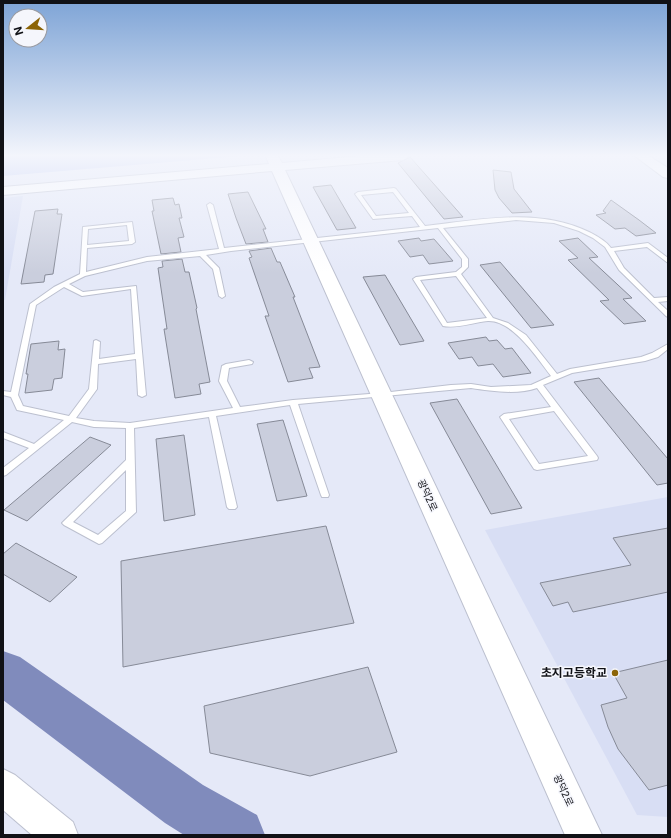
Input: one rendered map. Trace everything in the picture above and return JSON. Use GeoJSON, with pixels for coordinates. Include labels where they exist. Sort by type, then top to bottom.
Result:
{"type":"FeatureCollection","features":[{"type":"Feature","properties":{"kind":"street","name":"광덕2로"},"geometry":{"type":"LineString","coordinates":[[290,195],[584,835]]}},
{"type":"Feature","properties":{"kind":"street"},"geometry":{"type":"LineString","coordinates":[[3,787],[60,835]]}},
{"type":"Feature","properties":{"kind":"lane"},"geometry":{"type":"LineString","coordinates":[[359,195],[375,218],[413,214]]}},
{"type":"Feature","properties":{"kind":"lane"},"geometry":{"type":"LineString","coordinates":[[398,195],[424,228]]}},
{"type":"Feature","properties":{"kind":"lane"},"geometry":{"type":"LineString","coordinates":[[210,205],[222,251]]}},
{"type":"Feature","properties":{"kind":"lane"},"geometry":{"type":"LineString","coordinates":[[668,315],[621,269],[610,250],[588,233],[555,221],[516,218],[147,259],[83,275],[64,284],[33,304],[14,395],[20,408],[94,424],[130,426],[293,402],[382,395],[464,386],[510,389],[532,387],[555,376],[570,371],[642,359],[655,355],[668,346]]}},
{"type":"Feature","properties":{"kind":"lane"},"geometry":{"type":"LineString","coordinates":[[83,275],[84,228],[130,223],[132,242],[84,247]]}},
{"type":"Feature","properties":{"kind":"lane"},"geometry":{"type":"LineString","coordinates":[[439,226],[465,259],[465,267],[458,274],[416,279],[445,325],[491,320],[506,324],[524,336],[555,376]]}},
{"type":"Feature","properties":{"kind":"lane"},"geometry":{"type":"LineString","coordinates":[[610,250],[648,245],[668,261]]}},
{"type":"Feature","properties":{"kind":"lane"},"geometry":{"type":"LineString","coordinates":[[201,254],[216,268],[222,296]]}},
{"type":"Feature","properties":{"kind":"lane"},"geometry":{"type":"LineString","coordinates":[[458,274],[491,320]]}},
{"type":"Feature","properties":{"kind":"lane"},"geometry":{"type":"LineString","coordinates":[[64,284],[82,294],[134,287],[142,395]]}},
{"type":"Feature","properties":{"kind":"lane"},"geometry":{"type":"LineString","coordinates":[[654,300],[668,298]]}},
{"type":"Feature","properties":{"kind":"lane"},"geometry":{"type":"LineString","coordinates":[[3,473],[71,419],[93,389],[96,342]]}},
{"type":"Feature","properties":{"kind":"lane"},"geometry":{"type":"LineString","coordinates":[[95,362],[139,356]]}},
{"type":"Feature","properties":{"kind":"lane"},"geometry":{"type":"LineString","coordinates":[[238,410],[224,381],[226,366],[249,362]]}},
{"type":"Feature","properties":{"kind":"lane"},"geometry":{"type":"LineString","coordinates":[[538,384],[557,408],[594,458],[537,468],[504,416],[557,408]]}},
{"type":"Feature","properties":{"kind":"lane"},"geometry":{"type":"LineString","coordinates":[[3,393],[14,395]]}},
{"type":"Feature","properties":{"kind":"lane"},"geometry":{"type":"LineString","coordinates":[[293,402],[325,495]]}},
{"type":"Feature","properties":{"kind":"lane"},"geometry":{"type":"LineString","coordinates":[[212,414],[232,507]]}},
{"type":"Feature","properties":{"kind":"lane"},"geometry":{"type":"LineString","coordinates":[[130,426],[131,460],[131,512],[99,540],[67,523],[131,460]]}},
{"type":"Feature","properties":{"kind":"lane"},"geometry":{"type":"LineString","coordinates":[[3,435],[34,447]]}},
{"type":"Feature","properties":{"kind":"shaded area"},"geometry":{"type":"Polygon","coordinates":[[[23,196],[5,300],[3,300],[3,198],[23,196]]]}},
{"type":"Feature","properties":{"kind":"shaded area","name":"초지고등학교"},"geometry":{"type":"Polygon","coordinates":[[[668,497],[668,817],[637,815],[485,530],[668,497]]]}},
{"type":"Feature","properties":{"kind":"building"},"geometry":{"type":"Polygon","coordinates":[[[228,195],[250,195],[266,229],[263,229],[268,242],[246,244],[228,195]]]}},
{"type":"Feature","properties":{"kind":"building"},"geometry":{"type":"Polygon","coordinates":[[[318,195],[337,195],[356,228],[337,230],[318,195]]]}},
{"type":"Feature","properties":{"kind":"building"},"geometry":{"type":"Polygon","coordinates":[[[424,195],[444,195],[463,217],[444,219],[424,195]]]}},
{"type":"Feature","properties":{"kind":"building"},"geometry":{"type":"Polygon","coordinates":[[[498,195],[519,195],[532,212],[512,213],[498,195]]]}},
{"type":"Feature","properties":{"kind":"building"},"geometry":{"type":"Polygon","coordinates":[[[173,198],[175,205],[179,204],[182,218],[179,218],[184,237],[178,238],[181,252],[161,254],[152,211],[154,211],[152,200],[173,198]]]}},
{"type":"Feature","properties":{"kind":"building"},"geometry":{"type":"Polygon","coordinates":[[[611,200],[656,233],[636,236],[625,228],[615,229],[596,215],[606,213],[603,211],[611,200]]]}},
{"type":"Feature","properties":{"kind":"building"},"geometry":{"type":"Polygon","coordinates":[[[58,209],[57,214],[62,214],[53,274],[45,275],[44,282],[21,284],[35,211],[58,209]]]}},
{"type":"Feature","properties":{"kind":"building"},"geometry":{"type":"Polygon","coordinates":[[[419,238],[421,241],[434,239],[453,261],[429,264],[423,255],[410,257],[398,241],[419,238]]]}},
{"type":"Feature","properties":{"kind":"building"},"geometry":{"type":"Polygon","coordinates":[[[578,238],[598,257],[589,258],[632,298],[623,299],[646,321],[624,324],[600,301],[609,300],[568,260],[578,258],[559,241],[578,238]]]}},
{"type":"Feature","properties":{"kind":"building"},"geometry":{"type":"Polygon","coordinates":[[[271,248],[277,262],[280,262],[295,297],[293,297],[320,367],[309,368],[313,378],[288,382],[265,316],[269,316],[249,258],[252,257],[249,251],[271,248]]]}},
{"type":"Feature","properties":{"kind":"building"},"geometry":{"type":"Polygon","coordinates":[[[182,259],[185,272],[189,272],[210,382],[199,384],[201,394],[175,398],[164,329],[167,329],[158,268],[163,267],[162,261],[182,259]]]}},
{"type":"Feature","properties":{"kind":"building"},"geometry":{"type":"Polygon","coordinates":[[[500,262],[554,325],[531,328],[480,265],[500,262]]]}},
{"type":"Feature","properties":{"kind":"building"},"geometry":{"type":"Polygon","coordinates":[[[385,275],[424,341],[400,345],[363,277],[385,275]]]}},
{"type":"Feature","properties":{"kind":"building"},"geometry":{"type":"Polygon","coordinates":[[[486,337],[489,341],[497,340],[505,349],[512,348],[531,373],[503,377],[493,364],[478,366],[472,357],[459,359],[448,343],[486,337]]]}},
{"type":"Feature","properties":{"kind":"building"},"geometry":{"type":"Polygon","coordinates":[[[59,341],[58,350],[65,349],[62,378],[54,379],[52,390],[25,393],[28,374],[26,374],[31,344],[59,341]]]}},
{"type":"Feature","properties":{"kind":"building"},"geometry":{"type":"Polygon","coordinates":[[[599,378],[668,459],[668,483],[657,485],[574,382],[599,378]]]}},
{"type":"Feature","properties":{"kind":"building"},"geometry":{"type":"Polygon","coordinates":[[[457,399],[522,508],[491,514],[430,403],[457,399]]]}},
{"type":"Feature","properties":{"kind":"building"},"geometry":{"type":"Polygon","coordinates":[[[283,420],[307,496],[277,501],[257,424],[283,420]]]}},
{"type":"Feature","properties":{"kind":"building"},"geometry":{"type":"Polygon","coordinates":[[[184,435],[195,515],[164,521],[156,439],[184,435]]]}},
{"type":"Feature","properties":{"kind":"building"},"geometry":{"type":"Polygon","coordinates":[[[90,437],[111,445],[27,521],[4,510],[90,437]]]}},
{"type":"Feature","properties":{"kind":"building"},"geometry":{"type":"Polygon","coordinates":[[[326,526],[354,623],[123,667],[121,561],[326,526]]]}},
{"type":"Feature","properties":{"kind":"building"},"geometry":{"type":"Polygon","coordinates":[[[668,528],[668,592],[573,612],[568,602],[553,606],[540,583],[631,565],[613,538],[668,528]]]}},
{"type":"Feature","properties":{"kind":"building"},"geometry":{"type":"Polygon","coordinates":[[[16,543],[77,577],[50,602],[3,574],[3,554],[16,543]]]}},
{"type":"Feature","properties":{"kind":"building","name":"초지고등학교"},"geometry":{"type":"Polygon","coordinates":[[[668,660],[668,785],[649,790],[618,749],[608,727],[601,705],[627,698],[613,673],[668,660]]]}},
{"type":"Feature","properties":{"kind":"building"},"geometry":{"type":"Polygon","coordinates":[[[368,667],[397,752],[310,776],[210,753],[204,706],[368,667]]]}},
{"type":"Feature","properties":{"kind":"waterway"},"geometry":{"type":"LineString","coordinates":[[3,672],[184,804],[237,835]]}},
{"type":"Feature","properties":{"kind":"place","name":"초지고등학교"},"geometry":{"type":"Point","coordinates":[615,673]}}]}
